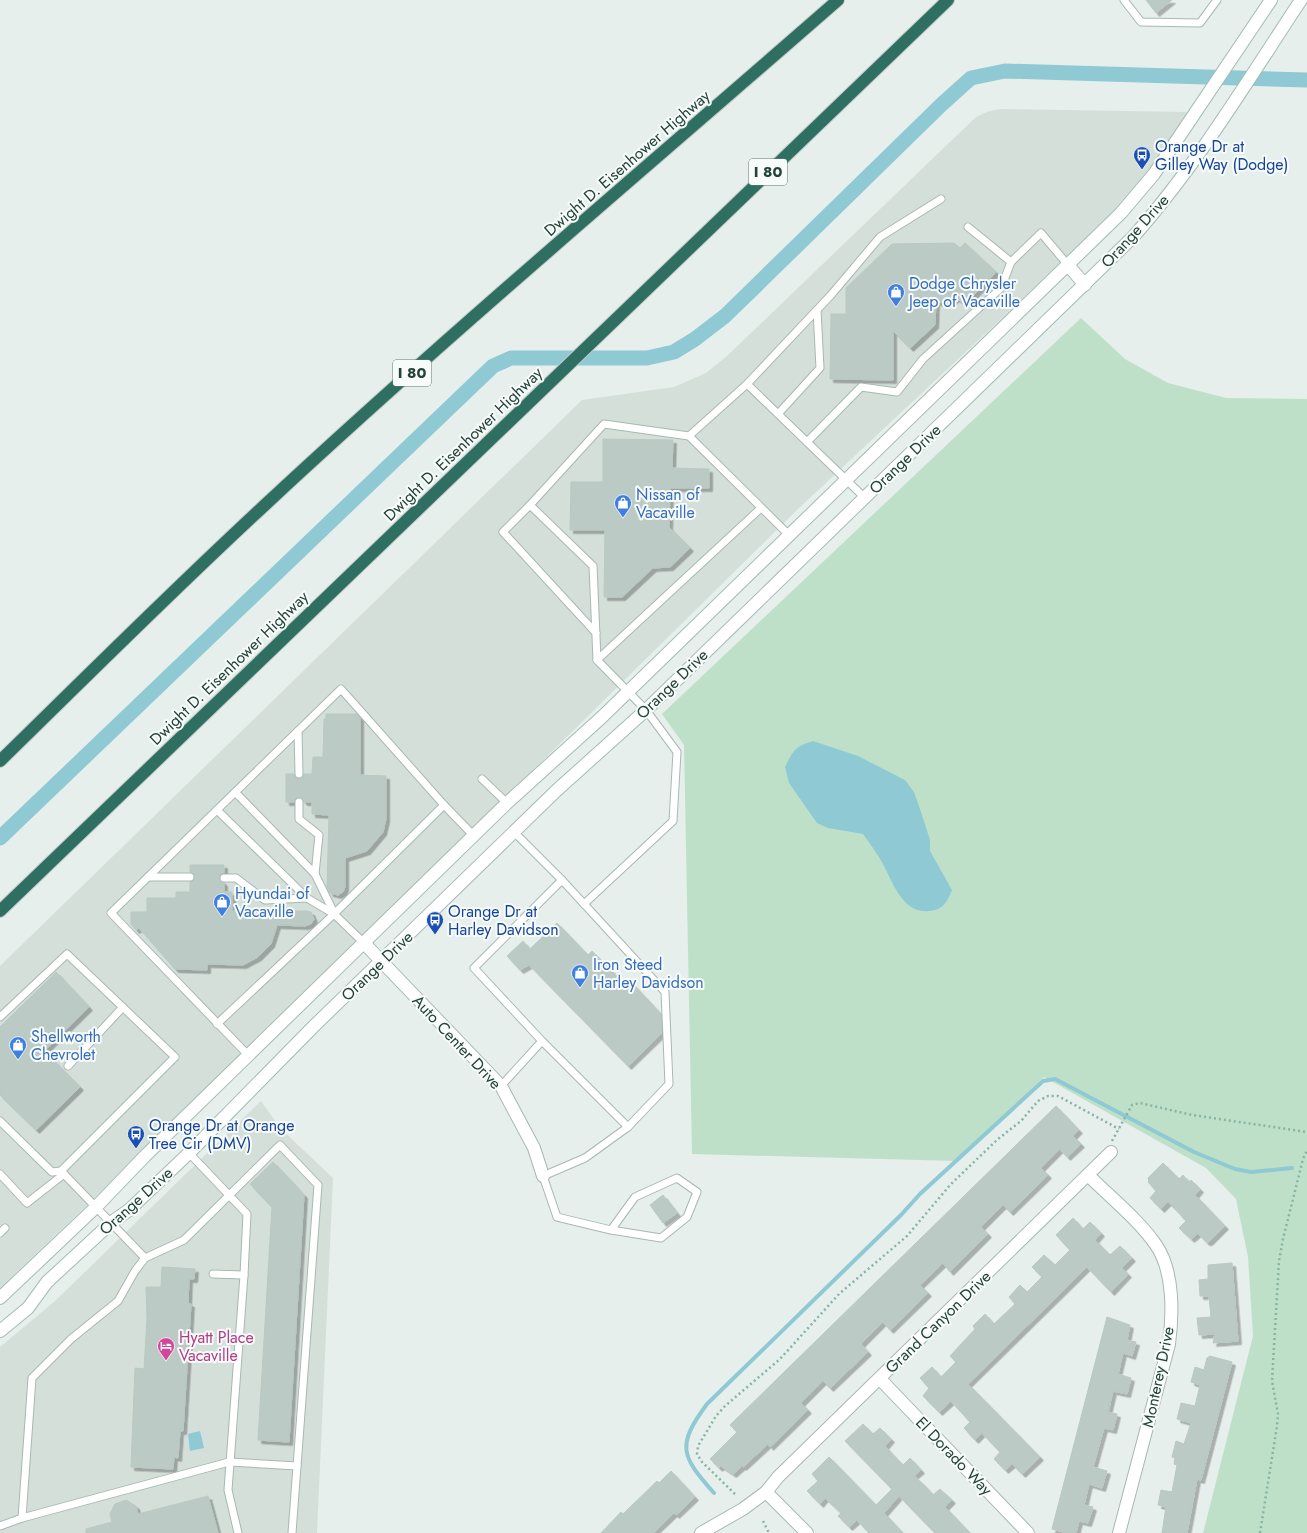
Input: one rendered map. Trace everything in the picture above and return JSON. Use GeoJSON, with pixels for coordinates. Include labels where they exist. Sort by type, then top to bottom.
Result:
{"type":"FeatureCollection","features":[{"type":"Feature","properties":{"kind":"highway","name":"Dwight D. Eisenhower Highway"},"geometry":{"type":"LineString","coordinates":[[0,761],[204,563],[331,445],[838,0]]}},
{"type":"Feature","properties":{"kind":"highway","name":"Dwight D. Eisenhower Highway"},"geometry":{"type":"LineString","coordinates":[[0,911],[948,0]]}},
{"type":"Feature","properties":{"kind":"street","name":"Orange Drive"},"geometry":{"type":"LineString","coordinates":[[0,1298],[96,1207],[145,1156],[506,803],[628,692],[1121,213],[1154,174],[1271,0]]}},
{"type":"Feature","properties":{"kind":"street","name":"Orange Drive"},"geometry":{"type":"LineString","coordinates":[[0,1331],[28,1308],[47,1282],[112,1222],[129,1210],[189,1153],[297,1043],[514,832],[646,710],[1133,237],[1161,206],[1234,101],[1301,0]]}},
{"type":"Feature","properties":{"kind":"street"},"geometry":{"type":"LineString","coordinates":[[1068,265],[1085,285]]}},
{"type":"Feature","properties":{"kind":"street","name":"Auto Center Drive"},"geometry":{"type":"LineString","coordinates":[[363,942],[500,1086],[534,1148],[542,1176]]}},
{"type":"Feature","properties":{"kind":"street","name":"Grand Canyon Drive"},"geometry":{"type":"LineString","coordinates":[[701,1533],[744,1509],[766,1492],[778,1477],[1111,1152]]}},
{"type":"Feature","properties":{"kind":"street","name":"Monterey Drive"},"geometry":{"type":"LineString","coordinates":[[1088,1175],[1157,1246],[1164,1261],[1170,1291],[1171,1327],[1169,1344],[1119,1533]]}},
{"type":"Feature","properties":{"kind":"street","name":"El Dorado Way"},"geometry":{"type":"LineString","coordinates":[[880,1379],[1028,1533]]}},
{"type":"Feature","properties":{"kind":"street"},"geometry":{"type":"LineString","coordinates":[[766,1492],[807,1533]]}},
{"type":"Feature","properties":{"kind":"lane"},"geometry":{"type":"LineString","coordinates":[[1124,0],[1141,22],[1200,23],[1217,0]]}},
{"type":"Feature","properties":{"kind":"lane"},"geometry":{"type":"LineString","coordinates":[[689,436],[747,384],[817,310],[880,237],[941,199]]}},
{"type":"Feature","properties":{"kind":"lane"},"geometry":{"type":"LineString","coordinates":[[968,227],[1011,262]]}},
{"type":"Feature","properties":{"kind":"lane"},"geometry":{"type":"LineString","coordinates":[[808,442],[862,387],[897,392],[923,359],[1001,288],[1011,262],[1041,233],[1068,265]]}},
{"type":"Feature","properties":{"kind":"lane"},"geometry":{"type":"LineString","coordinates":[[778,414],[820,368],[817,310]]}},
{"type":"Feature","properties":{"kind":"lane"},"geometry":{"type":"LineString","coordinates":[[747,384],[865,498]]}},
{"type":"Feature","properties":{"kind":"lane"},"geometry":{"type":"LineString","coordinates":[[596,633],[503,532],[530,505],[604,424],[689,436],[789,535]]}},
{"type":"Feature","properties":{"kind":"lane"},"geometry":{"type":"LineString","coordinates":[[530,505],[593,566],[597,660],[646,710],[677,752],[673,821],[584,904]]}},
{"type":"Feature","properties":{"kind":"lane"},"geometry":{"type":"LineString","coordinates":[[597,660],[761,508]]}},
{"type":"Feature","properties":{"kind":"lane"},"geometry":{"type":"LineString","coordinates":[[248,1055],[216,1024],[111,913],[341,689],[444,805],[473,835]]}},
{"type":"Feature","properties":{"kind":"lane"},"geometry":{"type":"LineString","coordinates":[[298,731],[299,774]]}},
{"type":"Feature","properties":{"kind":"lane"},"geometry":{"type":"LineString","coordinates":[[482,779],[506,803]]}},
{"type":"Feature","properties":{"kind":"lane"},"geometry":{"type":"LineString","coordinates":[[235,792],[315,874],[334,914]]}},
{"type":"Feature","properties":{"kind":"lane"},"geometry":{"type":"LineString","coordinates":[[299,802],[299,819],[319,835],[315,874]]}},
{"type":"Feature","properties":{"kind":"lane"},"geometry":{"type":"LineString","coordinates":[[216,1024],[334,914],[444,805]]}},
{"type":"Feature","properties":{"kind":"lane"},"geometry":{"type":"LineString","coordinates":[[217,810],[307,898],[334,914],[363,942]]}},
{"type":"Feature","properties":{"kind":"lane"},"geometry":{"type":"LineString","coordinates":[[514,832],[562,880],[665,992],[669,1084],[628,1127],[585,1158],[542,1176],[556,1217],[611,1230],[661,1238],[688,1217],[697,1192],[677,1178],[635,1197],[611,1230]]}},
{"type":"Feature","properties":{"kind":"lane"},"geometry":{"type":"LineString","coordinates":[[148,877],[190,878]]}},
{"type":"Feature","properties":{"kind":"lane"},"geometry":{"type":"LineString","coordinates":[[224,878],[236,878],[265,900],[307,898]]}},
{"type":"Feature","properties":{"kind":"lane"},"geometry":{"type":"LineString","coordinates":[[562,880],[474,968],[542,1041],[628,1127]]}},
{"type":"Feature","properties":{"kind":"lane"},"geometry":{"type":"LineString","coordinates":[[0,1017],[67,954],[175,1056],[62,1173],[27,1203],[0,1174]]}},
{"type":"Feature","properties":{"kind":"lane"},"geometry":{"type":"LineString","coordinates":[[68,1066],[123,1007]]}},
{"type":"Feature","properties":{"kind":"lane"},"geometry":{"type":"LineString","coordinates":[[500,1086],[542,1041]]}},
{"type":"Feature","properties":{"kind":"lane"},"geometry":{"type":"LineString","coordinates":[[0,1120],[52,1172],[62,1173],[112,1222],[145,1258]]}},
{"type":"Feature","properties":{"kind":"lane"},"geometry":{"type":"LineString","coordinates":[[22,1518],[32,1378],[71,1340],[118,1301],[128,1282],[145,1258],[184,1240],[280,1145],[318,1185],[292,1533]]}},
{"type":"Feature","properties":{"kind":"lane"},"geometry":{"type":"LineString","coordinates":[[189,1153],[247,1214],[228,1490],[238,1533]]}},
{"type":"Feature","properties":{"kind":"lane"},"geometry":{"type":"LineString","coordinates":[[213,1274],[244,1275]]}},
{"type":"Feature","properties":{"kind":"lane"},"geometry":{"type":"LineString","coordinates":[[2,1533],[0,1527],[22,1518],[229,1462],[297,1466]]}},
{"type":"Feature","properties":{"kind":"path"},"geometry":{"type":"LineString","coordinates":[[735,1494],[702,1462],[697,1454],[698,1446],[716,1416],[725,1406],[780,1359],[839,1294],[907,1236],[951,1184],[967,1168],[998,1139],[1021,1121],[1038,1101],[1048,1096],[1062,1098],[1119,1129]]}},
{"type":"Feature","properties":{"kind":"path"},"geometry":{"type":"LineString","coordinates":[[1111,1152],[1109,1147],[1132,1106],[1140,1103],[1150,1104],[1192,1115],[1307,1132]]}},
{"type":"Feature","properties":{"kind":"path"},"geometry":{"type":"LineString","coordinates":[[1260,1533],[1278,1414],[1272,1381],[1279,1261],[1303,1159],[1307,1150]]}},
{"type":"Feature","properties":{"kind":"path"},"geometry":{"type":"LineString","coordinates":[[763,1521],[769,1533]]}},
{"type":"Feature","properties":{"kind":"shaded area"},"geometry":{"type":"Polygon","coordinates":[[[1001,109],[1190,112],[1161,164],[1067,257],[797,510],[232,1067],[0,1288],[0,966],[582,400],[674,387],[706,373],[727,356],[976,117],[989,111],[1001,109]]]}},
{"type":"Feature","properties":{"kind":"shaded area"},"geometry":{"type":"Polygon","coordinates":[[[261,1101],[281,1129],[333,1178],[317,1533],[0,1533],[0,1347],[55,1301],[261,1101]]]}},
{"type":"Feature","properties":{"kind":"green space"},"geometry":{"type":"Polygon","coordinates":[[[1081,318],[1125,359],[1168,383],[1226,398],[1307,399],[1307,1533],[1203,1533],[1253,1336],[1248,1257],[1236,1199],[1206,1168],[1044,1077],[956,1161],[692,1154],[684,745],[662,714],[1081,318]]]}},
{"type":"Feature","properties":{"kind":"water"},"geometry":{"type":"Polygon","coordinates":[[[813,741],[858,756],[905,780],[914,792],[920,809],[930,840],[930,851],[952,890],[944,905],[938,909],[929,911],[920,911],[912,908],[900,896],[883,864],[863,834],[828,828],[817,823],[789,783],[785,767],[790,757],[798,747],[813,741]]]}},
{"type":"Feature","properties":{"kind":"water"},"geometry":{"type":"Polygon","coordinates":[[[200,1431],[204,1448],[190,1451],[188,1434],[200,1431]]]}},
{"type":"Feature","properties":{"kind":"building"},"geometry":{"type":"Polygon","coordinates":[[[1146,0],[1172,0],[1156,13],[1146,0]]]}},
{"type":"Feature","properties":{"kind":"building"},"geometry":{"type":"Polygon","coordinates":[[[954,243],[960,248],[965,243],[996,272],[965,304],[956,298],[951,303],[936,302],[935,325],[910,348],[893,331],[893,380],[830,379],[831,314],[846,314],[846,288],[892,244],[954,243]]]}},
{"type":"Feature","properties":{"kind":"building"},"geometry":{"type":"Polygon","coordinates":[[[603,439],[673,440],[672,468],[709,469],[709,488],[670,488],[669,527],[690,548],[670,567],[653,568],[622,597],[604,597],[605,530],[570,530],[571,482],[603,482],[603,439]]]}},
{"type":"Feature","properties":{"kind":"building"},"geometry":{"type":"Polygon","coordinates":[[[326,714],[357,714],[360,718],[360,775],[386,776],[386,819],[383,832],[367,851],[345,858],[345,887],[343,892],[338,895],[330,893],[327,887],[329,815],[312,814],[312,802],[304,802],[301,798],[296,798],[294,802],[286,802],[286,774],[294,774],[295,777],[299,779],[302,778],[304,774],[312,774],[313,757],[323,757],[324,719],[326,719],[326,714]]]}},
{"type":"Feature","properties":{"kind":"building","name":"Hyundai of Vacaville"},"geometry":{"type":"Polygon","coordinates":[[[190,865],[224,865],[224,873],[220,875],[219,878],[224,883],[224,892],[232,892],[232,911],[307,911],[311,912],[314,919],[311,924],[305,926],[277,925],[271,944],[258,957],[243,965],[207,964],[207,970],[175,969],[139,928],[136,930],[131,924],[131,912],[147,912],[147,898],[176,898],[176,892],[190,892],[190,882],[195,877],[194,874],[190,872],[190,865]]]}},
{"type":"Feature","properties":{"kind":"building"},"geometry":{"type":"Polygon","coordinates":[[[557,923],[588,955],[592,951],[628,987],[632,983],[661,1014],[661,1034],[628,1066],[529,965],[520,970],[507,956],[523,941],[530,949],[557,923]]]}},
{"type":"Feature","properties":{"kind":"building"},"geometry":{"type":"Polygon","coordinates":[[[56,972],[89,1007],[44,1051],[80,1087],[36,1130],[0,1095],[0,1027],[56,972]]]}},
{"type":"Feature","properties":{"kind":"building"},"geometry":{"type":"Polygon","coordinates":[[[1056,1106],[1079,1130],[1073,1136],[1081,1144],[1067,1157],[1060,1149],[1041,1168],[1048,1175],[1010,1212],[1003,1205],[981,1227],[988,1234],[950,1272],[943,1263],[920,1285],[928,1293],[890,1330],[883,1322],[861,1344],[868,1352],[830,1388],[823,1381],[801,1403],[808,1410],[770,1447],[768,1444],[733,1474],[721,1466],[719,1468],[710,1459],[737,1432],[730,1425],[1056,1106]]]}},
{"type":"Feature","properties":{"kind":"building"},"geometry":{"type":"Polygon","coordinates":[[[273,1162],[304,1195],[289,1442],[258,1440],[272,1207],[250,1184],[273,1162]]]}},
{"type":"Feature","properties":{"kind":"building"},"geometry":{"type":"Polygon","coordinates":[[[1163,1163],[1179,1179],[1183,1175],[1189,1182],[1191,1180],[1200,1189],[1195,1195],[1225,1226],[1209,1242],[1206,1242],[1198,1233],[1191,1239],[1179,1228],[1186,1221],[1168,1202],[1161,1209],[1150,1198],[1156,1191],[1148,1182],[1148,1178],[1163,1163]]]}},
{"type":"Feature","properties":{"kind":"building"},"geometry":{"type":"Polygon","coordinates":[[[663,1195],[677,1213],[663,1223],[650,1205],[663,1195]]]}},
{"type":"Feature","properties":{"kind":"building"},"geometry":{"type":"Polygon","coordinates":[[[1073,1218],[1083,1229],[1090,1222],[1101,1233],[1095,1240],[1110,1255],[1120,1246],[1132,1258],[1122,1268],[1128,1274],[1111,1292],[1087,1267],[968,1384],[1040,1457],[1022,1474],[1012,1464],[1005,1470],[994,1459],[1000,1452],[982,1433],[975,1440],[964,1428],[970,1422],[951,1401],[939,1412],[923,1396],[929,1388],[920,1378],[932,1367],[941,1377],[956,1362],[950,1356],[975,1329],[973,1326],[985,1314],[994,1324],[1015,1304],[1009,1297],[1020,1285],[1027,1292],[1042,1277],[1032,1267],[1044,1255],[1055,1265],[1070,1250],[1056,1235],[1073,1218]]]}},
{"type":"Feature","properties":{"kind":"building"},"geometry":{"type":"Polygon","coordinates":[[[1232,1263],[1238,1341],[1213,1343],[1215,1334],[1199,1335],[1197,1318],[1211,1317],[1209,1296],[1200,1296],[1199,1280],[1208,1279],[1208,1265],[1232,1263]]]}},
{"type":"Feature","properties":{"kind":"building","name":"Hyatt Place Vacaville"},"geometry":{"type":"Polygon","coordinates":[[[162,1267],[195,1269],[194,1279],[189,1279],[188,1303],[191,1304],[183,1431],[180,1431],[178,1458],[174,1457],[173,1469],[131,1467],[135,1368],[144,1369],[147,1319],[146,1287],[161,1287],[162,1267]]]}},
{"type":"Feature","properties":{"kind":"building"},"geometry":{"type":"Polygon","coordinates":[[[1107,1317],[1130,1325],[1127,1340],[1136,1342],[1132,1356],[1123,1353],[1118,1374],[1131,1378],[1127,1394],[1113,1391],[1108,1412],[1117,1414],[1113,1430],[1104,1428],[1093,1467],[1107,1471],[1102,1488],[1089,1484],[1084,1505],[1093,1507],[1088,1523],[1079,1521],[1076,1533],[1068,1533],[1052,1529],[1107,1317]]]}},
{"type":"Feature","properties":{"kind":"building"},"geometry":{"type":"Polygon","coordinates":[[[1210,1356],[1232,1362],[1201,1480],[1197,1479],[1187,1533],[1162,1533],[1166,1507],[1158,1505],[1161,1490],[1172,1492],[1177,1465],[1174,1464],[1175,1458],[1172,1457],[1176,1441],[1184,1444],[1191,1423],[1177,1419],[1181,1403],[1195,1406],[1200,1385],[1191,1382],[1195,1367],[1204,1370],[1207,1358],[1210,1356]]]}},
{"type":"Feature","properties":{"kind":"building"},"geometry":{"type":"Polygon","coordinates":[[[863,1424],[873,1434],[880,1428],[891,1439],[885,1446],[903,1465],[910,1458],[921,1470],[914,1476],[933,1495],[940,1489],[952,1500],[945,1507],[970,1533],[935,1533],[899,1496],[884,1513],[903,1533],[869,1533],[857,1520],[849,1527],[838,1516],[841,1513],[825,1498],[820,1504],[807,1491],[818,1481],[812,1474],[829,1457],[876,1505],[892,1489],[845,1441],[863,1424]]]}},
{"type":"Feature","properties":{"kind":"building"},"geometry":{"type":"Polygon","coordinates":[[[671,1471],[695,1497],[676,1515],[674,1513],[653,1533],[601,1533],[621,1512],[623,1514],[657,1481],[659,1483],[671,1471]]]}},
{"type":"Feature","properties":{"kind":"building"},"geometry":{"type":"Polygon","coordinates":[[[208,1496],[218,1533],[86,1533],[86,1529],[112,1522],[110,1514],[115,1504],[126,1500],[136,1506],[138,1514],[208,1496]]]}},
{"type":"Feature","properties":{"kind":"waterway"},"geometry":{"type":"LineString","coordinates":[[0,838],[493,366],[511,358],[647,358],[674,352],[695,339],[725,316],[941,105],[971,78],[1005,71],[1307,80]]}},
{"type":"Feature","properties":{"kind":"waterway"},"geometry":{"type":"LineString","coordinates":[[714,1493],[689,1460],[686,1450],[690,1430],[707,1404],[901,1215],[920,1194],[1043,1081],[1055,1079],[1194,1152],[1235,1169],[1251,1172],[1292,1168]]}},
{"type":"Feature","properties":{"kind":"place","name":"Orange Dr at Gilley Way (Dodge)"},"geometry":{"type":"Point","coordinates":[1142,170]}},
{"type":"Feature","properties":{"kind":"place","name":"Dodge Chrysler Jeep of Vacaville"},"geometry":{"type":"Point","coordinates":[896,307]}},
{"type":"Feature","properties":{"kind":"place","name":"Nissan of Vacaville"},"geometry":{"type":"Point","coordinates":[623,518]}},
{"type":"Feature","properties":{"kind":"place","name":"Hyundai of Vacaville"},"geometry":{"type":"Point","coordinates":[222,917]}},
{"type":"Feature","properties":{"kind":"place","name":"Orange Dr at Harley Davidson"},"geometry":{"type":"Point","coordinates":[435,935]}},
{"type":"Feature","properties":{"kind":"place","name":"Iron Steed Harley Davidson"},"geometry":{"type":"Point","coordinates":[580,988]}},
{"type":"Feature","properties":{"kind":"place","name":"Shellworth Chevrolet"},"geometry":{"type":"Point","coordinates":[18,1060]}},
{"type":"Feature","properties":{"kind":"place","name":"Orange Dr at Orange Tree Cir (DMV)"},"geometry":{"type":"Point","coordinates":[136,1149]}},
{"type":"Feature","properties":{"kind":"place","name":"Hyatt Place Vacaville"},"geometry":{"type":"Point","coordinates":[166,1361]}}]}
